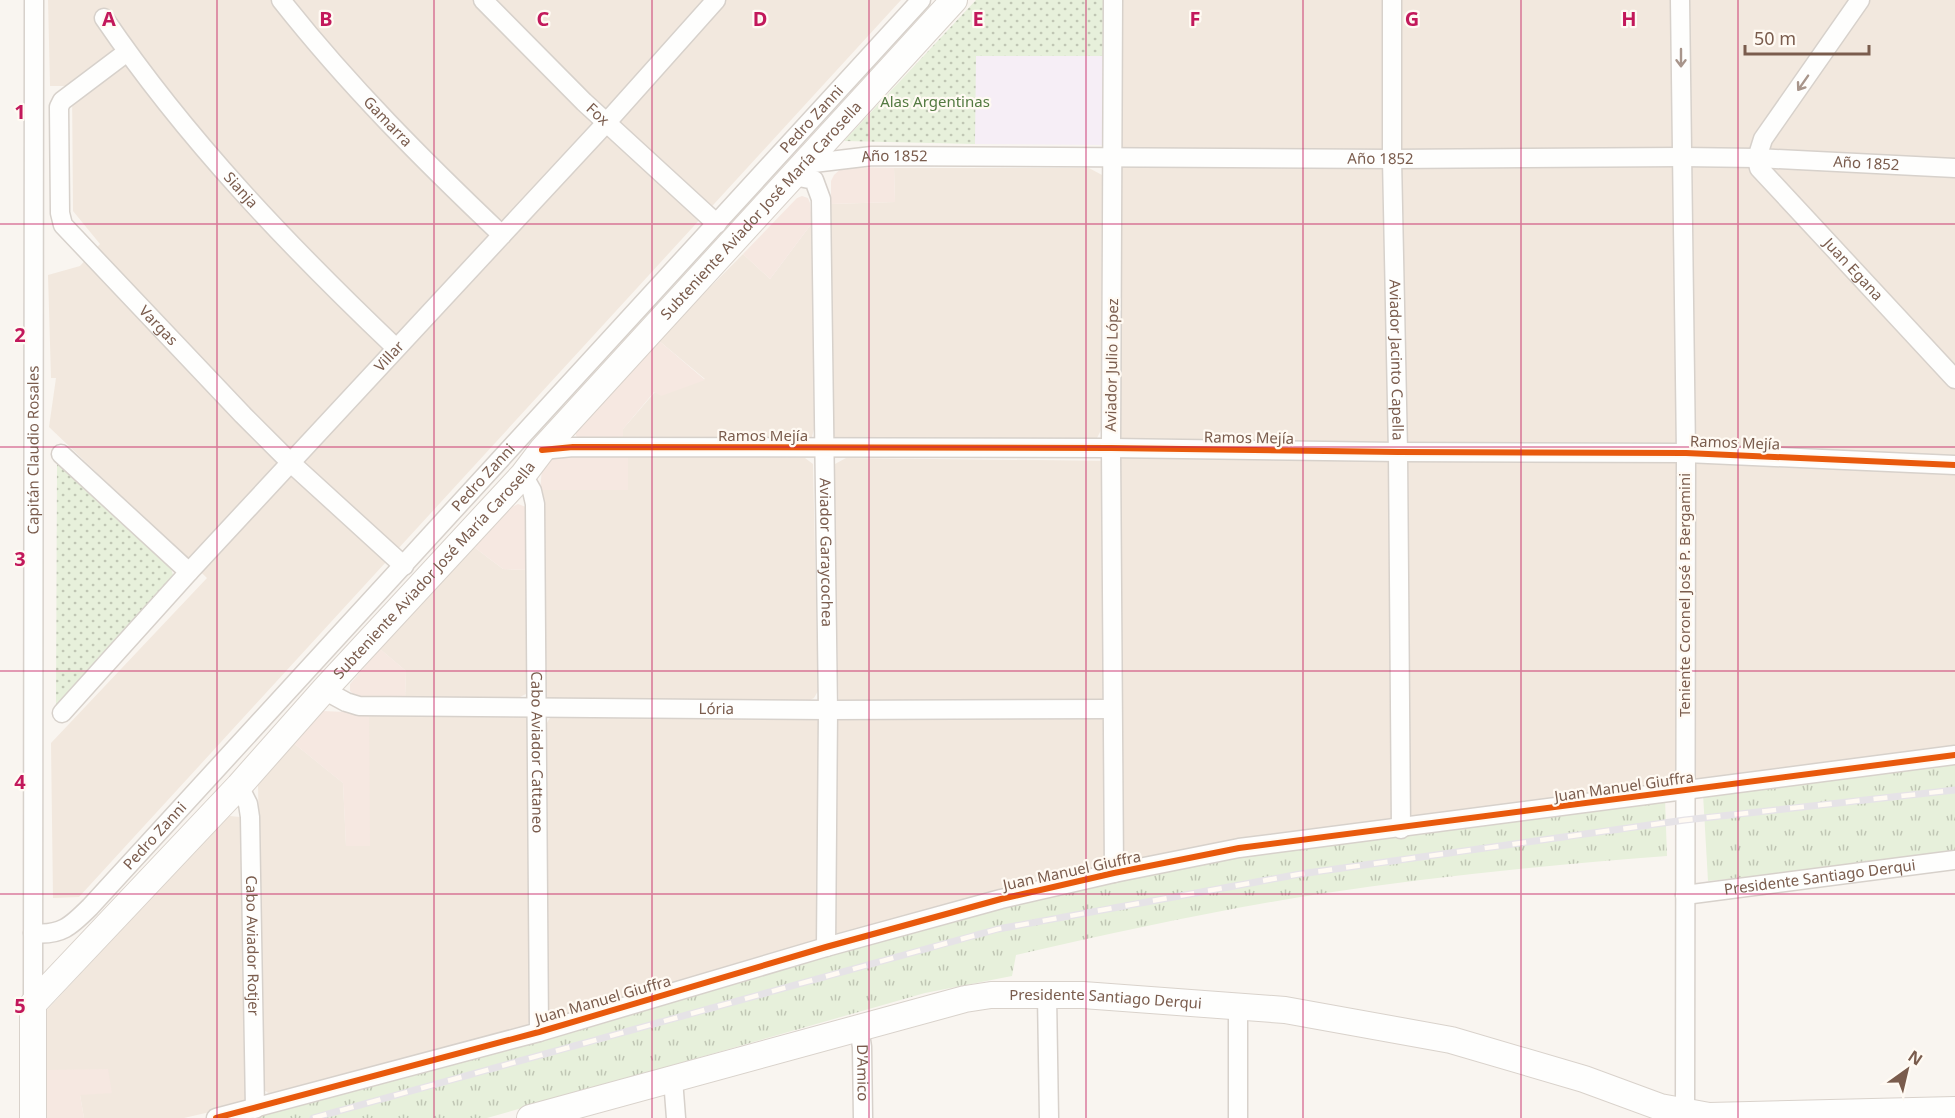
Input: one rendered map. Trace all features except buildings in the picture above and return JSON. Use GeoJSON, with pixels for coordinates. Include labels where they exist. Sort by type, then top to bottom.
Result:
{"type":"FeatureCollection","features":[{"type":"Feature","properties":{"kind":"street","name":"Capitán Claudio Rosales"},"geometry":{"type":"LineString","coordinates":[[33,1118],[34,0]]}},
{"type":"Feature","properties":{"kind":"street","name":"Gamarra"},"geometry":{"type":"LineString","coordinates":[[281,0],[367,100],[451,187],[502,235]]}},
{"type":"Feature","properties":{"kind":"street","name":"Fox"},"geometry":{"type":"LineString","coordinates":[[483,0],[530,50],[717,224]]}},
{"type":"Feature","properties":{"kind":"street","name":"Pedro Zanni"},"geometry":{"type":"LineString","coordinates":[[33,933],[51,935],[61,931],[75,922],[90,907],[921,0]]}},
{"type":"Feature","properties":{"kind":"street","name":"Subteniente Aviador José María Carosella"},"geometry":{"type":"LineString","coordinates":[[33,1004],[239,786],[324,690],[523,475],[542,450],[954,0]]}},
{"type":"Feature","properties":{"kind":"street","name":"Aviador Julio López"},"geometry":{"type":"LineString","coordinates":[[1113,0],[1111,448],[1114,873]]}},
{"type":"Feature","properties":{"kind":"street","name":"Aviador Jacinto Capella"},"geometry":{"type":"LineString","coordinates":[[1392,0],[1401,829]]}},
{"type":"Feature","properties":{"kind":"street","name":"Teniente Coronel José P. Bergamini"},"geometry":{"type":"LineString","coordinates":[[1678,1116],[1685,895],[1686,453],[1680,0]]}},
{"type":"Feature","properties":{"kind":"street"},"geometry":{"type":"LineString","coordinates":[[1757,158],[1759,147],[1860,0]]}},
{"type":"Feature","properties":{"kind":"street","name":"Villar"},"geometry":{"type":"LineString","coordinates":[[62,713],[189,572],[607,122],[711,2]]}},
{"type":"Feature","properties":{"kind":"street","name":"Sianja"},"geometry":{"type":"LineString","coordinates":[[104,18],[158,94],[252,204],[396,348]]}},
{"type":"Feature","properties":{"kind":"street","name":"Vargas"},"geometry":{"type":"LineString","coordinates":[[127,52],[62,101],[58,107],[60,213],[63,225],[243,415],[291,463],[404,566]]}},
{"type":"Feature","properties":{"kind":"street","name":"Año 1852"},"geometry":{"type":"LineString","coordinates":[[800,170],[872,156],[1392,159],[1682,157],[1757,158],[1955,168]]}},
{"type":"Feature","properties":{"kind":"street","name":"Juan Egana"},"geometry":{"type":"LineString","coordinates":[[1757,158],[1759,168],[1765,177],[1955,379]]}},
{"type":"Feature","properties":{"kind":"street","name":"Aviador Garaycochea"},"geometry":{"type":"LineString","coordinates":[[800,170],[814,180],[822,199],[828,710],[826,947]]}},
{"type":"Feature","properties":{"kind":"street","name":"Ramos Mejía"},"geometry":{"type":"LineString","coordinates":[[542,450],[573,447],[1111,448],[1686,453],[1955,465]]}},
{"type":"Feature","properties":{"kind":"street"},"geometry":{"type":"LineString","coordinates":[[61,454],[189,572]]}},
{"type":"Feature","properties":{"kind":"street","name":"Cabo Aviador Cattaneo"},"geometry":{"type":"LineString","coordinates":[[523,475],[532,490],[535,504],[539,1032]]}},
{"type":"Feature","properties":{"kind":"street","name":"Lória"},"geometry":{"type":"LineString","coordinates":[[324,690],[359,706],[828,710],[1112,709]]}},
{"type":"Feature","properties":{"kind":"street","name":"Juan Manuel Giuffra"},"geometry":{"type":"LineString","coordinates":[[216,1118],[539,1032],[826,947],[1002,899],[1114,873],[1239,848],[1401,829],[1955,755]]}},
{"type":"Feature","properties":{"kind":"street","name":"Cabo Aviador Rotjer"},"geometry":{"type":"LineString","coordinates":[[239,786],[248,804],[250,817],[255,1109]]}},
{"type":"Feature","properties":{"kind":"street","name":"Presidente Santiago Derqui"},"geometry":{"type":"LineString","coordinates":[[1685,895],[1955,860]]}},
{"type":"Feature","properties":{"kind":"street"},"geometry":{"type":"LineString","coordinates":[[1047,994],[1049,1118]]}},
{"type":"Feature","properties":{"kind":"street","name":"Presidente Santiago Derqui"},"geometry":{"type":"LineString","coordinates":[[530,1118],[978,996],[1047,994],[1238,1005],[1285,1010],[1451,1040],[1584,1079],[1678,1116],[1955,1110]]}},
{"type":"Feature","properties":{"kind":"street"},"geometry":{"type":"LineString","coordinates":[[1238,1005],[1238,1118]]}},
{"type":"Feature","properties":{"kind":"street","name":"D'Amico"},"geometry":{"type":"LineString","coordinates":[[860,1028],[863,1118]]}},
{"type":"Feature","properties":{"kind":"street"},"geometry":{"type":"LineString","coordinates":[[673,1079],[676,1118]]}},
{"type":"Feature","properties":{"kind":"shaded area"},"geometry":{"type":"Polygon","coordinates":[[[48,0],[901,0],[79,897],[53,898],[51,743],[207,578],[49,427],[56,378],[51,378],[48,275],[80,266],[100,244],[73,211],[72,86],[50,86],[48,0]]]}},
{"type":"Feature","properties":{"kind":"shaded area"},"geometry":{"type":"Polygon","coordinates":[[[1117,0],[1955,0],[1955,750],[1666,786],[558,1020],[552,1018],[547,1010],[547,723],[553,715],[839,717],[833,470],[835,464],[846,458],[1119,461],[1117,0]]]}},
{"type":"Feature","properties":{"kind":"shaded area"},"geometry":{"type":"Polygon","coordinates":[[[975,56],[1104,56],[1104,145],[975,144],[975,56]]]}},
{"type":"Feature","properties":{"kind":"shaded area"},"geometry":{"type":"Polygon","coordinates":[[[843,167],[894,168],[895,202],[831,204],[831,181],[843,167]]]}},
{"type":"Feature","properties":{"kind":"shaded area"},"geometry":{"type":"Polygon","coordinates":[[[894,168],[1089,168],[1102,175],[1101,430],[1096,440],[841,440],[835,437],[832,432],[831,204],[895,202],[894,168]]]}},
{"type":"Feature","properties":{"kind":"shaded area"},"geometry":{"type":"Polygon","coordinates":[[[802,196],[808,198],[810,203],[812,223],[770,279],[743,254],[797,198],[802,196]]]}},
{"type":"Feature","properties":{"kind":"shaded area"},"geometry":{"type":"Polygon","coordinates":[[[812,223],[815,425],[812,437],[806,442],[623,439],[623,429],[655,392],[705,379],[658,340],[743,254],[770,279],[812,223]]]}},
{"type":"Feature","properties":{"kind":"shaded area"},"geometry":{"type":"Polygon","coordinates":[[[658,340],[705,380],[661,396],[654,392],[623,429],[623,439],[581,439],[576,436],[575,429],[658,340]]]}},
{"type":"Feature","properties":{"kind":"shaded area"},"geometry":{"type":"Polygon","coordinates":[[[628,454],[805,458],[813,464],[818,691],[814,698],[810,700],[552,700],[545,696],[540,490],[628,490],[628,454]]]}},
{"type":"Feature","properties":{"kind":"shaded area"},"geometry":{"type":"Polygon","coordinates":[[[628,454],[628,490],[540,490],[542,469],[552,457],[628,454]]]}},
{"type":"Feature","properties":{"kind":"shaded area"},"geometry":{"type":"Polygon","coordinates":[[[518,504],[526,507],[530,570],[503,569],[474,547],[512,507],[518,504]]]}},
{"type":"Feature","properties":{"kind":"shaded area"},"geometry":{"type":"Polygon","coordinates":[[[474,547],[503,569],[530,570],[529,689],[520,697],[405,698],[406,671],[380,649],[474,547]]]}},
{"type":"Feature","properties":{"kind":"shaded area"},"geometry":{"type":"Polygon","coordinates":[[[380,649],[406,671],[405,698],[356,696],[350,691],[350,684],[380,649]]]}},
{"type":"Feature","properties":{"kind":"shaded area"},"geometry":{"type":"Polygon","coordinates":[[[322,711],[369,713],[370,846],[346,846],[343,783],[291,741],[322,711]]]}},
{"type":"Feature","properties":{"kind":"shaded area"},"geometry":{"type":"Polygon","coordinates":[[[369,713],[527,716],[532,720],[532,1014],[527,1026],[274,1097],[264,1090],[258,785],[291,741],[343,783],[346,846],[369,846],[369,713]]]}},
{"type":"Feature","properties":{"kind":"shaded area"},"geometry":{"type":"Polygon","coordinates":[[[230,816],[240,817],[244,822],[248,1095],[240,1105],[184,1118],[84,1118],[80,1095],[44,1070],[46,1011],[224,819],[230,816]]]}},
{"type":"Feature","properties":{"kind":"shaded area"},"geometry":{"type":"Polygon","coordinates":[[[108,1069],[112,1093],[80,1095],[84,1118],[45,1118],[44,1070],[108,1069]]]}},
{"type":"Feature","properties":{"kind":"green space","name":"Alas Argentinas"},"geometry":{"type":"Polygon","coordinates":[[[976,0],[1104,0],[1104,56],[976,56],[975,144],[844,141],[976,0]]]}},
{"type":"Feature","properties":{"kind":"green space"},"geometry":{"type":"Polygon","coordinates":[[[57,464],[170,565],[173,575],[169,586],[56,708],[57,464]]]}},
{"type":"Feature","properties":{"kind":"green space"},"geometry":{"type":"Polygon","coordinates":[[[1955,756],[1955,857],[1708,881],[1703,794],[1955,756]]]}},
{"type":"Feature","properties":{"kind":"green space"},"geometry":{"type":"Polygon","coordinates":[[[1665,798],[1667,856],[1493,872],[1319,894],[1091,938],[1016,955],[1012,976],[925,993],[487,1118],[223,1118],[1114,873],[1665,798]]]}},
{"type":"Feature","properties":{"kind":"railway"},"geometry":{"type":"LineString","coordinates":[[313,1118],[998,929],[1300,874],[1685,820],[1955,790]]}},
{"type":"Feature","properties":{"kind":"cycle path"},"geometry":{"type":"LineString","coordinates":[[542,450],[573,447],[1111,448],[1686,453],[1955,465]]}},
{"type":"Feature","properties":{"kind":"cycle path"},"geometry":{"type":"LineString","coordinates":[[216,1118],[539,1032],[826,947],[1001,899],[1114,873],[1239,848],[1955,755]]}}]}
